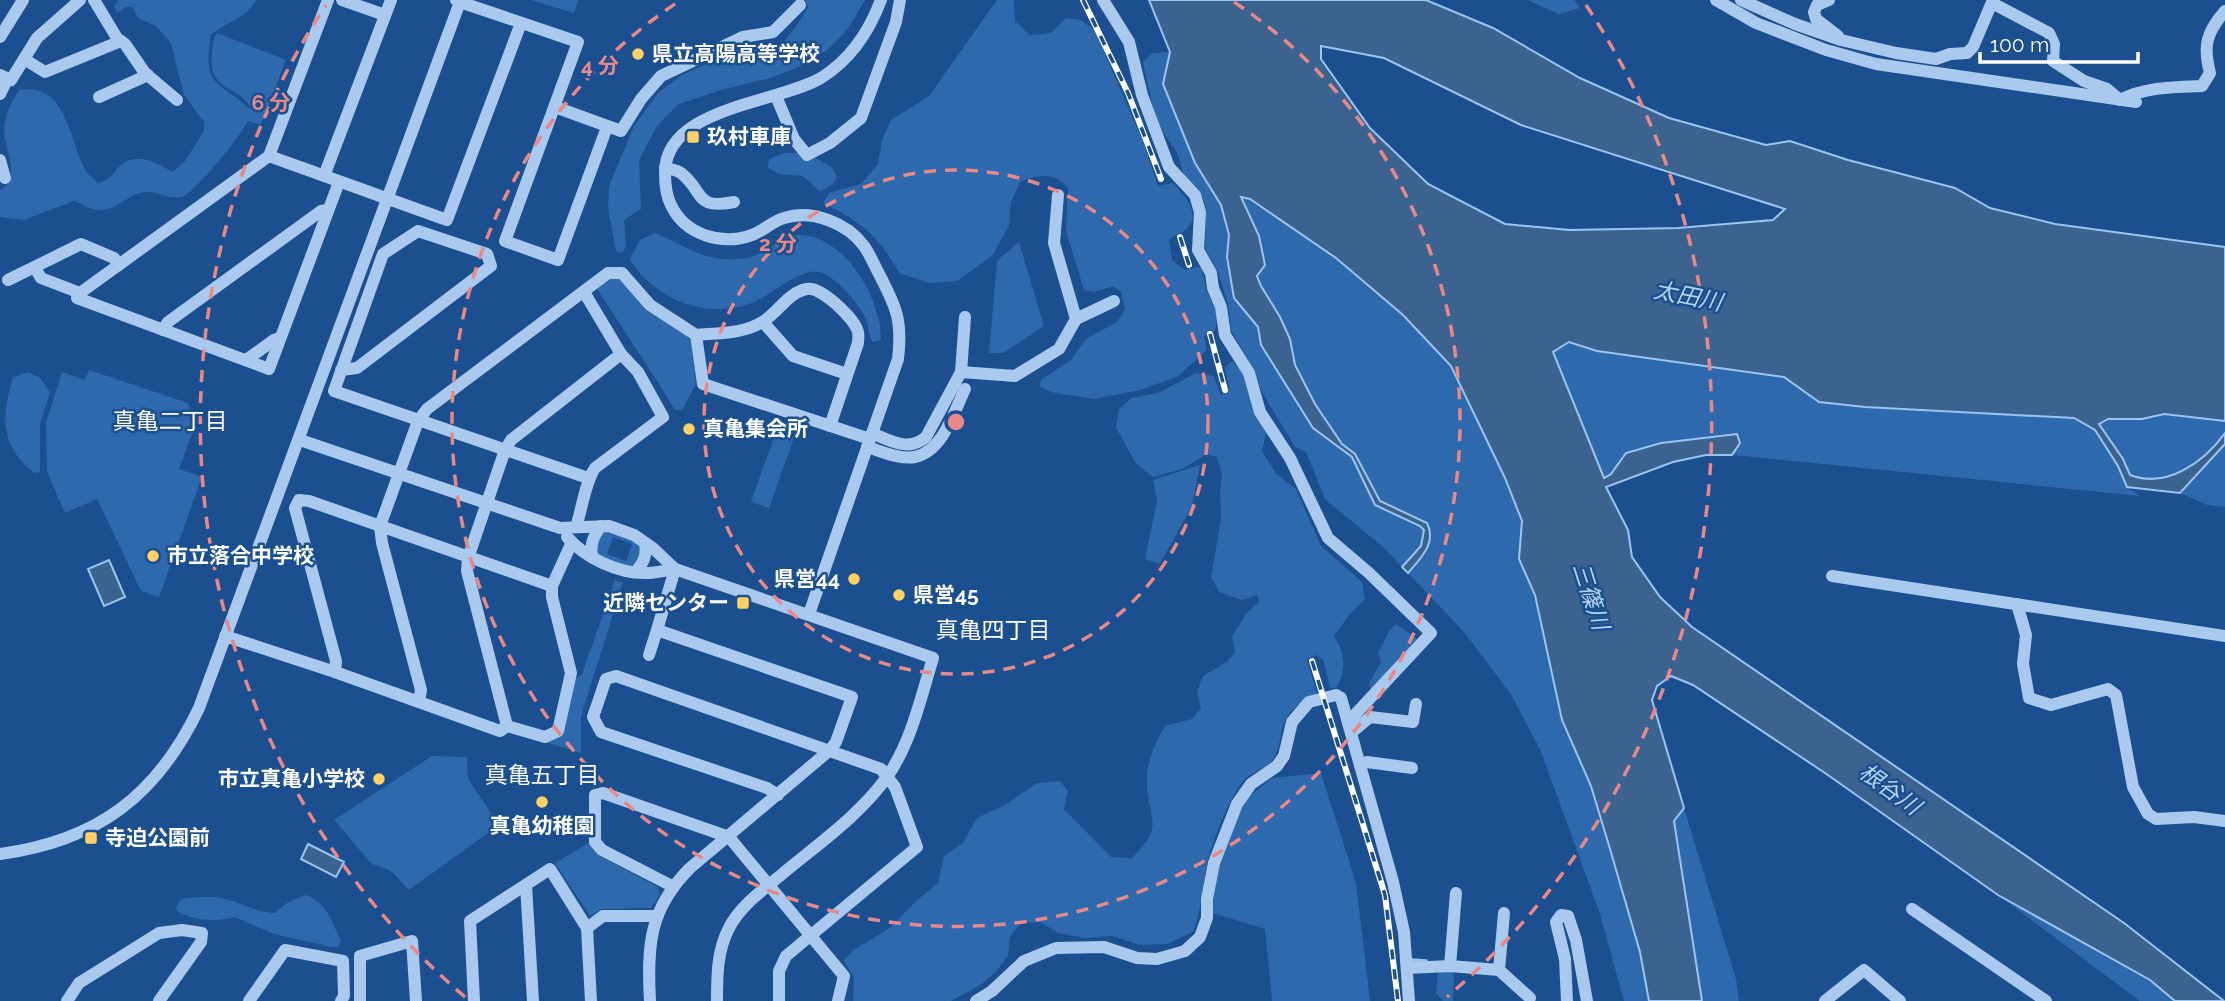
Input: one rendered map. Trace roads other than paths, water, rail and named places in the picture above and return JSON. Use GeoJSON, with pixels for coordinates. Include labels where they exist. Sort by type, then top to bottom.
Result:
{"type":"FeatureCollection","features":[{"type":"Feature","properties":{"kind":"street"},"geometry":{"type":"LineString","coordinates":[[0,37],[23,0]]}},
{"type":"Feature","properties":{"kind":"street"},"geometry":{"type":"LineString","coordinates":[[0,94],[4,77],[11,80],[37,38],[80,0]]}},
{"type":"Feature","properties":{"kind":"street"},"geometry":{"type":"LineString","coordinates":[[94,0],[148,75],[177,100]]}},
{"type":"Feature","properties":{"kind":"street"},"geometry":{"type":"LineString","coordinates":[[327,0],[269,156],[80,293],[77,298],[269,369],[339,182]]}},
{"type":"Feature","properties":{"kind":"street"},"geometry":{"type":"LineString","coordinates":[[342,0],[386,15]]}},
{"type":"Feature","properties":{"kind":"street"},"geometry":{"type":"LineString","coordinates":[[324,176],[391,0]]}},
{"type":"Feature","properties":{"kind":"street"},"geometry":{"type":"LineString","coordinates":[[809,614],[898,359],[899,315],[864,246],[839,225],[813,215],[798,214],[735,240],[712,238],[693,230],[670,204],[665,186],[665,168],[675,141],[695,123],[811,82],[843,61],[873,21],[881,0]]}},
{"type":"Feature","properties":{"kind":"street"},"geometry":{"type":"LineString","coordinates":[[776,96],[793,139],[807,155],[830,143],[861,118],[896,22],[900,0]]}},
{"type":"Feature","properties":{"kind":"street"},"geometry":{"type":"LineString","coordinates":[[1100,0],[1129,42],[1142,95],[1169,167],[1195,195],[1200,212],[1198,250],[1211,273],[1213,288],[1221,307],[1224,335],[1249,373],[1260,412],[1290,458],[1328,538],[1431,633],[1349,728]]}},
{"type":"Feature","properties":{"kind":"street"},"geometry":{"type":"LineString","coordinates":[[1716,0],[1756,23],[1826,50],[1876,64],[2136,102]]}},
{"type":"Feature","properties":{"kind":"street"},"geometry":{"type":"LineString","coordinates":[[1741,0],[1795,24],[1841,40],[1896,54],[1936,59],[1950,54],[1967,53],[1973,47],[1993,1],[2049,33],[2054,44],[2053,61],[2084,80],[2107,89],[2120,100]]}},
{"type":"Feature","properties":{"kind":"street"},"geometry":{"type":"LineString","coordinates":[[1829,0],[1817,5],[1814,12],[1816,19],[1835,32],[1841,40]]}},
{"type":"Feature","properties":{"kind":"street"},"geometry":{"type":"LineString","coordinates":[[0,854],[33,849],[75,836],[104,821],[132,801],[163,768],[185,738],[199,708],[300,440],[458,1],[578,42],[505,241],[558,260],[607,127]]}},
{"type":"Feature","properties":{"kind":"street"},"geometry":{"type":"LineString","coordinates":[[555,107],[621,131],[641,99],[661,76],[743,37],[773,32],[800,5]]}},
{"type":"Feature","properties":{"kind":"street"},"geometry":{"type":"LineString","coordinates":[[2120,100],[2133,93],[2165,87],[2202,86],[2208,81],[2210,73],[2204,52],[2209,36],[2225,11]]}},
{"type":"Feature","properties":{"kind":"street"},"geometry":{"type":"LineString","coordinates":[[269,156],[447,220],[521,23]]}},
{"type":"Feature","properties":{"kind":"street"},"geometry":{"type":"LineString","coordinates":[[24,60],[45,72],[121,41]]}},
{"type":"Feature","properties":{"kind":"street"},"geometry":{"type":"LineString","coordinates":[[99,97],[148,75]]}},
{"type":"Feature","properties":{"kind":"street"},"geometry":{"type":"LineString","coordinates":[[0,160],[5,178]]}},
{"type":"Feature","properties":{"kind":"street"},"geometry":{"type":"LineString","coordinates":[[665,168],[680,173],[702,200],[718,205],[734,202]]}},
{"type":"Feature","properties":{"kind":"street"},"geometry":{"type":"LineString","coordinates":[[1058,194],[1054,243],[1076,319]]}},
{"type":"Feature","properties":{"kind":"street"},"geometry":{"type":"LineString","coordinates":[[163,330],[190,306],[321,211],[328,210]]}},
{"type":"Feature","properties":{"kind":"street"},"geometry":{"type":"LineString","coordinates":[[341,370],[358,368],[491,266],[486,254],[418,230],[383,254],[341,370],[334,391],[589,478]]}},
{"type":"Feature","properties":{"kind":"street"},"geometry":{"type":"LineString","coordinates":[[8,280],[81,244],[114,258],[119,265]]}},
{"type":"Feature","properties":{"kind":"street"},"geometry":{"type":"LineString","coordinates":[[35,268],[41,278],[80,293]]}},
{"type":"Feature","properties":{"kind":"street"},"geometry":{"type":"LineString","coordinates":[[419,702],[421,690],[382,543],[380,526],[418,421],[427,409],[584,292],[589,285],[608,273],[622,273],[652,306],[696,335],[734,332],[763,322],[794,294],[812,288],[822,291],[853,323],[858,332],[858,343],[830,426]]}},
{"type":"Feature","properties":{"kind":"street"},"geometry":{"type":"LineString","coordinates":[[576,527],[589,478],[595,468],[663,417],[638,372],[621,354],[584,292]]}},
{"type":"Feature","properties":{"kind":"street"},"geometry":{"type":"LineString","coordinates":[[961,372],[1015,376],[1059,349],[1076,319],[1114,301]]}},
{"type":"Feature","properties":{"kind":"street"},"geometry":{"type":"LineString","coordinates":[[870,440],[918,445],[926,438],[961,372],[965,317]]}},
{"type":"Feature","properties":{"kind":"street"},"geometry":{"type":"LineString","coordinates":[[763,322],[793,356],[847,374]]}},
{"type":"Feature","properties":{"kind":"street"},"geometry":{"type":"LineString","coordinates":[[696,335],[703,384],[870,440],[898,456],[914,458],[929,451],[943,436],[965,389]]}},
{"type":"Feature","properties":{"kind":"street"},"geometry":{"type":"LineString","coordinates":[[247,360],[280,338]]}},
{"type":"Feature","properties":{"kind":"street"},"geometry":{"type":"LineString","coordinates":[[507,726],[467,571],[468,558],[505,450],[511,440],[621,354]]}},
{"type":"Feature","properties":{"kind":"street"},"geometry":{"type":"LineString","coordinates":[[300,440],[560,528],[601,526],[634,535],[675,569],[933,657],[908,734],[888,775],[867,802],[741,910],[729,928],[720,951],[717,1001]]}},
{"type":"Feature","properties":{"kind":"street"},"geometry":{"type":"LineString","coordinates":[[335,671],[336,661],[295,508],[299,499],[552,586]]}},
{"type":"Feature","properties":{"kind":"street"},"geometry":{"type":"LineString","coordinates":[[592,557],[594,535],[601,526]]}},
{"type":"Feature","properties":{"kind":"street"},"geometry":{"type":"LineString","coordinates":[[560,528],[572,542],[592,557],[617,568],[647,573],[675,569]]}},
{"type":"Feature","properties":{"kind":"street"},"geometry":{"type":"LineString","coordinates":[[507,726],[545,737],[558,731],[571,673],[552,597],[552,586],[572,542]]}},
{"type":"Feature","properties":{"kind":"street"},"geometry":{"type":"LineString","coordinates":[[635,572],[642,565],[647,552],[645,543]]}},
{"type":"Feature","properties":{"kind":"street"},"geometry":{"type":"LineString","coordinates":[[649,655],[675,569]]}},
{"type":"Feature","properties":{"kind":"street"},"geometry":{"type":"LineString","coordinates":[[1832,576],[2225,636]]}},
{"type":"Feature","properties":{"kind":"street"},"geometry":{"type":"LineString","coordinates":[[2017,604],[2026,635],[2023,664],[2029,698],[2051,705],[2108,689],[2116,695],[2133,787],[2148,814],[2155,820],[2194,817],[2225,821]]}},
{"type":"Feature","properties":{"kind":"street"},"geometry":{"type":"LineString","coordinates":[[650,1001],[648,950],[655,916],[672,886],[830,750],[836,742],[852,697],[657,630]]}},
{"type":"Feature","properties":{"kind":"street"},"geometry":{"type":"LineString","coordinates":[[225,636],[335,671],[500,731],[507,726]]}},
{"type":"Feature","properties":{"kind":"street"},"geometry":{"type":"LineString","coordinates":[[778,795],[767,788],[601,732],[593,717],[606,679],[616,676],[881,769],[895,787],[917,847],[786,956],[779,971],[779,1001]]}},
{"type":"Feature","properties":{"kind":"street"},"geometry":{"type":"LineString","coordinates":[[976,1001],[992,991],[1024,961],[1056,948],[1104,947],[1137,958],[1157,959],[1185,951],[1200,937],[1204,928],[1214,863],[1237,804],[1251,784],[1277,766],[1284,756],[1292,722],[1309,702],[1336,695],[1341,698],[1393,882],[1404,932],[1409,1001]]}},
{"type":"Feature","properties":{"kind":"street"},"geometry":{"type":"LineString","coordinates":[[1349,728],[1370,717],[1413,722],[1416,704]]}},
{"type":"Feature","properties":{"kind":"street"},"geometry":{"type":"LineString","coordinates":[[1360,765],[1367,762],[1412,768]]}},
{"type":"Feature","properties":{"kind":"street"},"geometry":{"type":"LineString","coordinates":[[672,886],[602,850],[595,842],[595,795],[603,793],[729,837],[844,976],[838,1001]]}},
{"type":"Feature","properties":{"kind":"street"},"geometry":{"type":"LineString","coordinates":[[474,1001],[470,921],[550,869],[587,928],[592,1001]]}},
{"type":"Feature","properties":{"kind":"street"},"geometry":{"type":"LineString","coordinates":[[526,885],[533,1001]]}},
{"type":"Feature","properties":{"kind":"street"},"geometry":{"type":"LineString","coordinates":[[1450,966],[1456,892]]}},
{"type":"Feature","properties":{"kind":"street"},"geometry":{"type":"LineString","coordinates":[[1912,909],[2046,1001]]}},
{"type":"Feature","properties":{"kind":"street"},"geometry":{"type":"LineString","coordinates":[[1499,970],[1504,913]]}},
{"type":"Feature","properties":{"kind":"street"},"geometry":{"type":"LineString","coordinates":[[1567,1001],[1565,959],[1556,922],[1561,915],[1568,916],[1576,940],[1587,1001]]}},
{"type":"Feature","properties":{"kind":"street"},"geometry":{"type":"LineString","coordinates":[[587,928],[603,916],[655,916]]}},
{"type":"Feature","properties":{"kind":"street"},"geometry":{"type":"LineString","coordinates":[[67,1001],[79,983],[159,933],[183,930],[202,933],[201,942],[159,1001]]}},
{"type":"Feature","properties":{"kind":"street"},"geometry":{"type":"LineString","coordinates":[[360,1001],[360,956],[412,941],[416,1001]]}},
{"type":"Feature","properties":{"kind":"street"},"geometry":{"type":"LineString","coordinates":[[249,1001],[285,950],[343,961],[344,996],[341,1001]]}},
{"type":"Feature","properties":{"kind":"street"},"geometry":{"type":"LineString","coordinates":[[1406,968],[1450,966],[1499,970],[1530,998]]}},
{"type":"Feature","properties":{"kind":"street"},"geometry":{"type":"LineString","coordinates":[[1825,1001],[1864,970],[1900,1001]]}},
{"type":"Feature","properties":{"kind":"water"},"geometry":{"type":"Polygon","coordinates":[[[1149,0],[1426,0],[1493,28],[1580,78],[1669,118],[1766,145],[1790,141],[1848,160],[1955,188],[1990,208],[2055,224],[2225,247],[2225,421],[2164,414],[2142,419],[2108,419],[2099,424],[2123,459],[2130,475],[2144,478],[2171,476],[2183,470],[2206,454],[2225,433],[2225,444],[2180,493],[2127,487],[2118,466],[2095,430],[2074,418],[1865,407],[1819,402],[1784,377],[1597,351],[1569,342],[1553,352],[1604,478],[1611,474],[1626,453],[1661,443],[1737,434],[1740,443],[1732,455],[1706,455],[1673,462],[1606,487],[1628,530],[1632,557],[1660,597],[1692,627],[2124,923],[2224,1001],[2175,1001],[2150,980],[1998,895],[1825,773],[1693,685],[1671,676],[1657,686],[1652,700],[1684,808],[1674,821],[1702,1001],[1649,1001],[1640,952],[1610,849],[1591,786],[1562,720],[1535,595],[1519,559],[1522,521],[1505,478],[1451,366],[1403,315],[1336,258],[1250,199],[1241,197],[1259,236],[1265,265],[1257,276],[1290,339],[1295,365],[1315,404],[1342,444],[1355,454],[1380,501],[1427,523],[1430,530],[1429,544],[1408,573],[1402,567],[1421,546],[1424,530],[1375,505],[1352,457],[1313,428],[1261,345],[1258,327],[1234,298],[1227,257],[1229,235],[1221,205],[1195,163],[1163,84],[1170,52],[1149,0]],[[1321,46],[1321,59],[1370,128],[1428,184],[1505,224],[1570,230],[1678,228],[1773,220],[1785,209],[1521,125],[1384,58],[1321,46]]]}},
{"type":"Feature","properties":{"kind":"water"},"geometry":{"type":"Polygon","coordinates":[[[109,560],[125,597],[104,606],[88,569],[109,560]]]}},
{"type":"Feature","properties":{"kind":"water"},"geometry":{"type":"Polygon","coordinates":[[[308,844],[344,862],[336,877],[301,859],[308,844]]]}},
{"type":"Feature","properties":{"kind":"waterway"},"geometry":{"type":"LineString","coordinates":[[1410,958],[1426,961]]}},
{"type":"Feature","properties":{"kind":"railway"},"geometry":{"type":"LineString","coordinates":[[1083,0],[1128,93],[1161,179]]}},
{"type":"Feature","properties":{"kind":"railway"},"geometry":{"type":"LineString","coordinates":[[1180,237],[1189,265]]}},
{"type":"Feature","properties":{"kind":"railway"},"geometry":{"type":"LineString","coordinates":[[1210,334],[1225,390]]}},
{"type":"Feature","properties":{"kind":"railway"},"geometry":{"type":"LineString","coordinates":[[1312,661],[1385,895],[1398,1001]]}},
{"type":"Feature","properties":{"kind":"place","name":"県立高陽高等学校"},"geometry":{"type":"Point","coordinates":[638,54]}},
{"type":"Feature","properties":{"kind":"place","name":"玖村車庫"},"geometry":{"type":"Point","coordinates":[693,137]}},
{"type":"Feature","properties":{"kind":"place","name":"真亀集会所"},"geometry":{"type":"Point","coordinates":[689,429]}},
{"type":"Feature","properties":{"kind":"place","name":"市立落合中学校"},"geometry":{"type":"Point","coordinates":[153,556]}},
{"type":"Feature","properties":{"kind":"place","name":"県営44"},"geometry":{"type":"Point","coordinates":[854,579]}},
{"type":"Feature","properties":{"kind":"place","name":"県営45"},"geometry":{"type":"Point","coordinates":[899,595]}},
{"type":"Feature","properties":{"kind":"place","name":"近隣センター"},"geometry":{"type":"Point","coordinates":[743,603]}},
{"type":"Feature","properties":{"kind":"place","name":"市立真亀小学校"},"geometry":{"type":"Point","coordinates":[379,779]}},
{"type":"Feature","properties":{"kind":"place","name":"真亀幼稚園"},"geometry":{"type":"Point","coordinates":[542,802]}},
{"type":"Feature","properties":{"kind":"place","name":"寺迫公園前"},"geometry":{"type":"Point","coordinates":[91,838]}},
{"type":"Feature","properties":{"kind":"district","name":"真亀二丁目"},"geometry":{"type":"Point","coordinates":[170,421]}},
{"type":"Feature","properties":{"kind":"district","name":"真亀四丁目"},"geometry":{"type":"Point","coordinates":[993,630]}},
{"type":"Feature","properties":{"kind":"district","name":"真亀五丁目"},"geometry":{"type":"Point","coordinates":[542,775]}},
{"type":"Feature","properties":{"kind":"water label","name":"太田川"},"geometry":{"type":"Point","coordinates":[1688,296]}},
{"type":"Feature","properties":{"kind":"water label","name":"三篠川"},"geometry":{"type":"Point","coordinates":[1591,596]}},
{"type":"Feature","properties":{"kind":"water label","name":"根谷川"},"geometry":{"type":"Point","coordinates":[1890,789]}}]}
